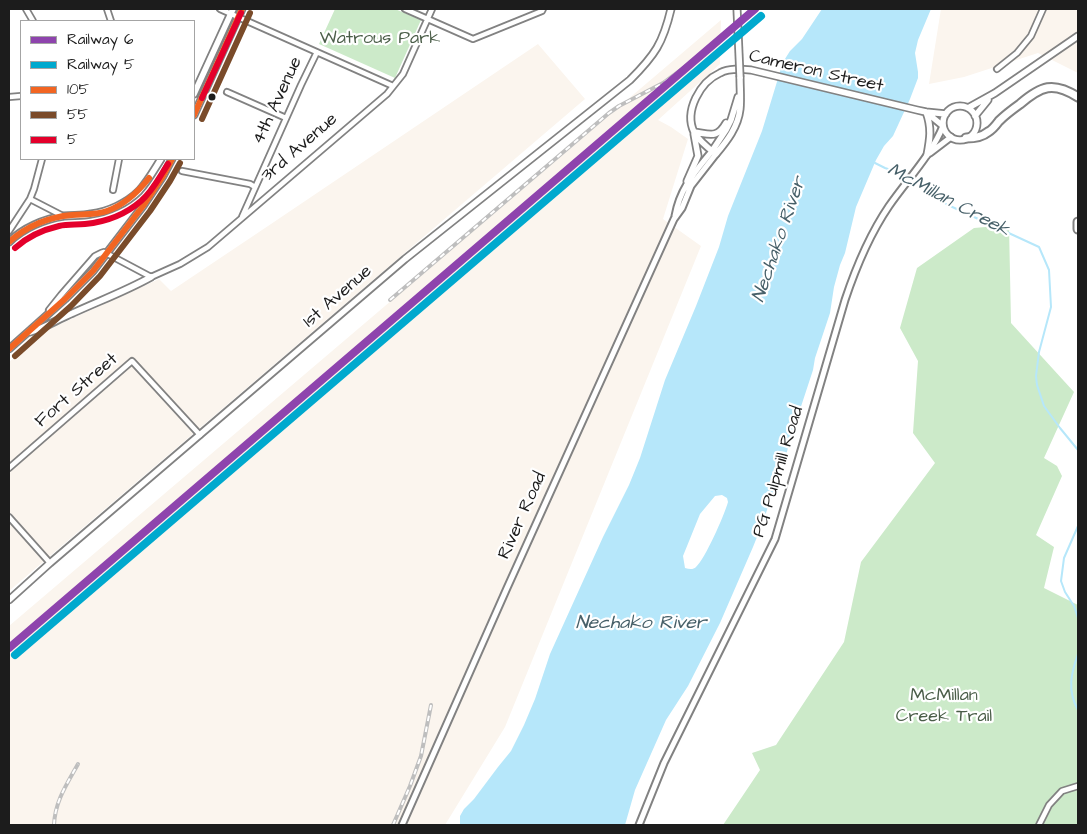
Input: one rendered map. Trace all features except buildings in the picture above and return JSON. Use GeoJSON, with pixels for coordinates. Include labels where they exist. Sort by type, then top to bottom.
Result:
{"type":"FeatureCollection","features":[{"type":"Feature","properties":{"kind":"highway"},"geometry":{"type":"LineString","coordinates":[[966,138],[976,138],[989,132],[1032,93],[1046,88],[1057,87],[1068,90],[1078,96]]}},
{"type":"Feature","properties":{"kind":"highway"},"geometry":{"type":"LineString","coordinates":[[1078,222],[1078,229]]}},
{"type":"Feature","properties":{"kind":"main road"},"geometry":{"type":"LineString","coordinates":[[195,113],[242,9]]}},
{"type":"Feature","properties":{"kind":"main road","name":"1st Avenue"},"geometry":{"type":"LineString","coordinates":[[9,600],[405,259],[630,80],[646,64],[658,48],[666,30],[671,9]]}},
{"type":"Feature","properties":{"kind":"main road","name":"River Road"},"geometry":{"type":"LineString","coordinates":[[714,152],[728,140],[737,122],[740,109],[737,9]]}},
{"type":"Feature","properties":{"kind":"main road"},"geometry":{"type":"LineString","coordinates":[[196,85],[232,11]]}},
{"type":"Feature","properties":{"kind":"main road"},"geometry":{"type":"LineString","coordinates":[[968,108],[995,93],[1078,36]]}},
{"type":"Feature","properties":{"kind":"main road","name":"Cameron Street"},"geometry":{"type":"LineString","coordinates":[[688,181],[698,156],[692,121],[695,100],[709,80],[721,72],[733,69],[751,70],[926,112]]}},
{"type":"Feature","properties":{"kind":"main road","name":"River Road"},"geometry":{"type":"LineString","coordinates":[[714,152],[732,120],[740,89]]}},
{"type":"Feature","properties":{"kind":"main road"},"geometry":{"type":"LineString","coordinates":[[975,116],[995,93]]}},
{"type":"Feature","properties":{"kind":"main road"},"geometry":{"type":"LineString","coordinates":[[926,112],[943,126],[947,134],[956,139],[966,138],[971,135],[976,126],[975,116],[968,108],[958,106],[952,108],[946,114],[943,126]]}},
{"type":"Feature","properties":{"kind":"main road"},"geometry":{"type":"LineString","coordinates":[[694,132],[714,135],[719,133],[735,108]]}},
{"type":"Feature","properties":{"kind":"main road"},"geometry":{"type":"LineString","coordinates":[[926,112],[946,114]]}},
{"type":"Feature","properties":{"kind":"main road"},"geometry":{"type":"LineString","coordinates":[[926,112],[930,123],[927,155]]}},
{"type":"Feature","properties":{"kind":"main road"},"geometry":{"type":"LineString","coordinates":[[694,132],[700,141],[714,152]]}},
{"type":"Feature","properties":{"kind":"main road"},"geometry":{"type":"LineString","coordinates":[[9,242],[25,230],[45,221],[63,216],[106,211],[128,200],[139,192],[160,160]]}},
{"type":"Feature","properties":{"kind":"main road"},"geometry":{"type":"LineString","coordinates":[[9,348],[77,288],[107,254],[143,206],[171,160]]}},
{"type":"Feature","properties":{"kind":"main road"},"geometry":{"type":"LineString","coordinates":[[28,333],[41,329],[151,277]]}},
{"type":"Feature","properties":{"kind":"street"},"geometry":{"type":"LineString","coordinates":[[26,9],[32,20]]}},
{"type":"Feature","properties":{"kind":"street"},"geometry":{"type":"LineString","coordinates":[[220,9],[232,11],[238,17],[394,86]]}},
{"type":"Feature","properties":{"kind":"street"},"geometry":{"type":"LineString","coordinates":[[405,9],[474,39],[543,9]]}},
{"type":"Feature","properties":{"kind":"street","name":"3rd Avenue"},"geometry":{"type":"LineString","coordinates":[[151,277],[180,264],[208,247],[387,94],[403,74],[432,9]]}},
{"type":"Feature","properties":{"kind":"street"},"geometry":{"type":"LineString","coordinates":[[997,69],[1017,53],[1031,36],[1043,9]]}},
{"type":"Feature","properties":{"kind":"street","name":"4th Avenue"},"geometry":{"type":"LineString","coordinates":[[242,218],[317,52]]}},
{"type":"Feature","properties":{"kind":"street"},"geometry":{"type":"LineString","coordinates":[[196,85],[209,84]]}},
{"type":"Feature","properties":{"kind":"street"},"geometry":{"type":"LineString","coordinates":[[227,92],[286,118]]}},
{"type":"Feature","properties":{"kind":"street"},"geometry":{"type":"LineString","coordinates":[[927,155],[943,126]]}},
{"type":"Feature","properties":{"kind":"street"},"geometry":{"type":"LineString","coordinates":[[927,155],[951,137]]}},
{"type":"Feature","properties":{"kind":"street","name":"River Road"},"geometry":{"type":"LineString","coordinates":[[402,825],[674,219],[677,206],[688,181],[714,152]]}},
{"type":"Feature","properties":{"kind":"street","name":"River Road"},"geometry":{"type":"LineString","coordinates":[[674,219],[682,208],[691,186],[714,152]]}},
{"type":"Feature","properties":{"kind":"street","name":"PG Pulpmill Road"},"geometry":{"type":"LineString","coordinates":[[639,825],[664,763],[775,539],[853,275],[873,233],[888,208],[927,155]]}},
{"type":"Feature","properties":{"kind":"street"},"geometry":{"type":"LineString","coordinates":[[9,231],[30,199],[42,160]]}},
{"type":"Feature","properties":{"kind":"street"},"geometry":{"type":"LineString","coordinates":[[112,190],[119,160]]}},
{"type":"Feature","properties":{"kind":"street"},"geometry":{"type":"LineString","coordinates":[[182,171],[250,184],[255,187]]}},
{"type":"Feature","properties":{"kind":"street"},"geometry":{"type":"LineString","coordinates":[[30,199],[63,216]]}},
{"type":"Feature","properties":{"kind":"street"},"geometry":{"type":"LineString","coordinates":[[107,254],[151,277]]}},
{"type":"Feature","properties":{"kind":"street","name":"Fort Street"},"geometry":{"type":"LineString","coordinates":[[9,468],[132,361],[200,435]]}},
{"type":"Feature","properties":{"kind":"street"},"geometry":{"type":"LineString","coordinates":[[9,517],[50,563]]}},
{"type":"Feature","properties":{"kind":"street"},"geometry":{"type":"LineString","coordinates":[[1039,825],[1049,805],[1062,791],[1078,786]]}},
{"type":"Feature","properties":{"kind":"shaded area"},"geometry":{"type":"Polygon","coordinates":[[[941,9],[1078,9],[1078,73],[1038,53],[964,77],[929,84],[941,9]]]}},
{"type":"Feature","properties":{"kind":"shaded area"},"geometry":{"type":"Polygon","coordinates":[[[721,20],[720,64],[658,120],[688,139],[663,219],[701,246],[505,727],[445,825],[9,825],[9,626],[721,20]]]}},
{"type":"Feature","properties":{"kind":"shaded area"},"geometry":{"type":"Polygon","coordinates":[[[538,44],[585,99],[9,591],[9,362],[45,331],[159,279],[171,291],[538,44]]]}},
{"type":"Feature","properties":{"kind":"green space","name":"Watrous Park"},"geometry":{"type":"Polygon","coordinates":[[[335,9],[395,9],[421,20],[395,78],[319,44],[335,9]]]}},
{"type":"Feature","properties":{"kind":"green space","name":"McMillan Creek Trail"},"geometry":{"type":"Polygon","coordinates":[[[1009,225],[1011,323],[1074,392],[1044,458],[1057,466],[1062,476],[1036,535],[1054,547],[1044,588],[1078,605],[1078,825],[723,825],[760,770],[752,753],[776,745],[844,642],[861,562],[935,463],[913,433],[918,361],[900,328],[917,268],[974,228],[1009,225]]]}},
{"type":"Feature","properties":{"kind":"water","name":"Nechako River"},"geometry":{"type":"Polygon","coordinates":[[[822,9],[931,9],[918,40],[915,53],[918,78],[893,136],[884,146],[876,160],[856,207],[845,253],[834,287],[830,313],[790,440],[781,475],[753,547],[720,623],[688,686],[666,720],[635,790],[625,825],[460,825],[460,816],[464,809],[511,751],[524,725],[550,654],[603,537],[629,485],[640,458],[665,380],[719,247],[728,216],[762,131],[783,62],[790,51],[802,39],[822,9]],[[722,495],[715,496],[700,514],[683,556],[685,568],[695,568],[700,562],[723,517],[728,502],[727,498],[722,495]]]}},
{"type":"Feature","properties":{"kind":"waterway","name":"McMillan Creek"},"geometry":{"type":"LineString","coordinates":[[875,163],[903,174],[948,205],[1039,247],[1049,270],[1051,307],[1039,352],[1036,376],[1037,385],[1044,406],[1078,450]]}},
{"type":"Feature","properties":{"kind":"waterway","name":"McMillan Creek"},"geometry":{"type":"LineString","coordinates":[[1078,526],[1064,558],[1061,581],[1078,618]]}},
{"type":"Feature","properties":{"kind":"waterway","name":"McMillan Creek"},"geometry":{"type":"LineString","coordinates":[[1078,654],[1071,682],[1072,696],[1078,710]]}},
{"type":"Feature","properties":{"kind":"railway"},"geometry":{"type":"LineString","coordinates":[[390,300],[609,113],[663,83],[701,55]]}},
{"type":"Feature","properties":{"kind":"railway"},"geometry":{"type":"LineString","coordinates":[[393,825],[421,756],[431,705]]}},
{"type":"Feature","properties":{"kind":"railway"},"geometry":{"type":"LineString","coordinates":[[54,825],[59,800],[78,764]]}},
{"type":"Feature","properties":{"kind":"rail line","name":"6"},"geometry":{"type":"LineString","coordinates":[[9,648],[755,9]]}},
{"type":"Feature","properties":{"kind":"rail line","name":"5"},"geometry":{"type":"LineString","coordinates":[[15,655],[761,16]]}},
{"type":"Feature","properties":{"kind":"transit line","name":"105"},"geometry":{"type":"LineString","coordinates":[[195,113],[242,9]]}},
{"type":"Feature","properties":{"kind":"transit line","name":"5"},"geometry":{"type":"LineString","coordinates":[[202,98],[241,13]]}},
{"type":"Feature","properties":{"kind":"transit line","name":"55"},"geometry":{"type":"LineString","coordinates":[[202,119],[250,13]]}},
{"type":"Feature","properties":{"kind":"transit line","name":"105"},"geometry":{"type":"LineString","coordinates":[[9,349],[93,271],[143,206],[171,160]]}},
{"type":"Feature","properties":{"kind":"transit line","name":"55"},"geometry":{"type":"LineString","coordinates":[[15,356],[71,306],[100,276],[150,211],[180,163]]}},
{"type":"Feature","properties":{"kind":"transit line","name":"5"},"geometry":{"type":"LineString","coordinates":[[15,248],[35,234],[62,225],[85,224],[115,217],[135,206],[145,197],[168,164]]}},
{"type":"Feature","properties":{"kind":"transit line","name":"105"},"geometry":{"type":"LineString","coordinates":[[9,242],[23,231],[46,220],[107,211],[130,198],[149,178]]}}]}
